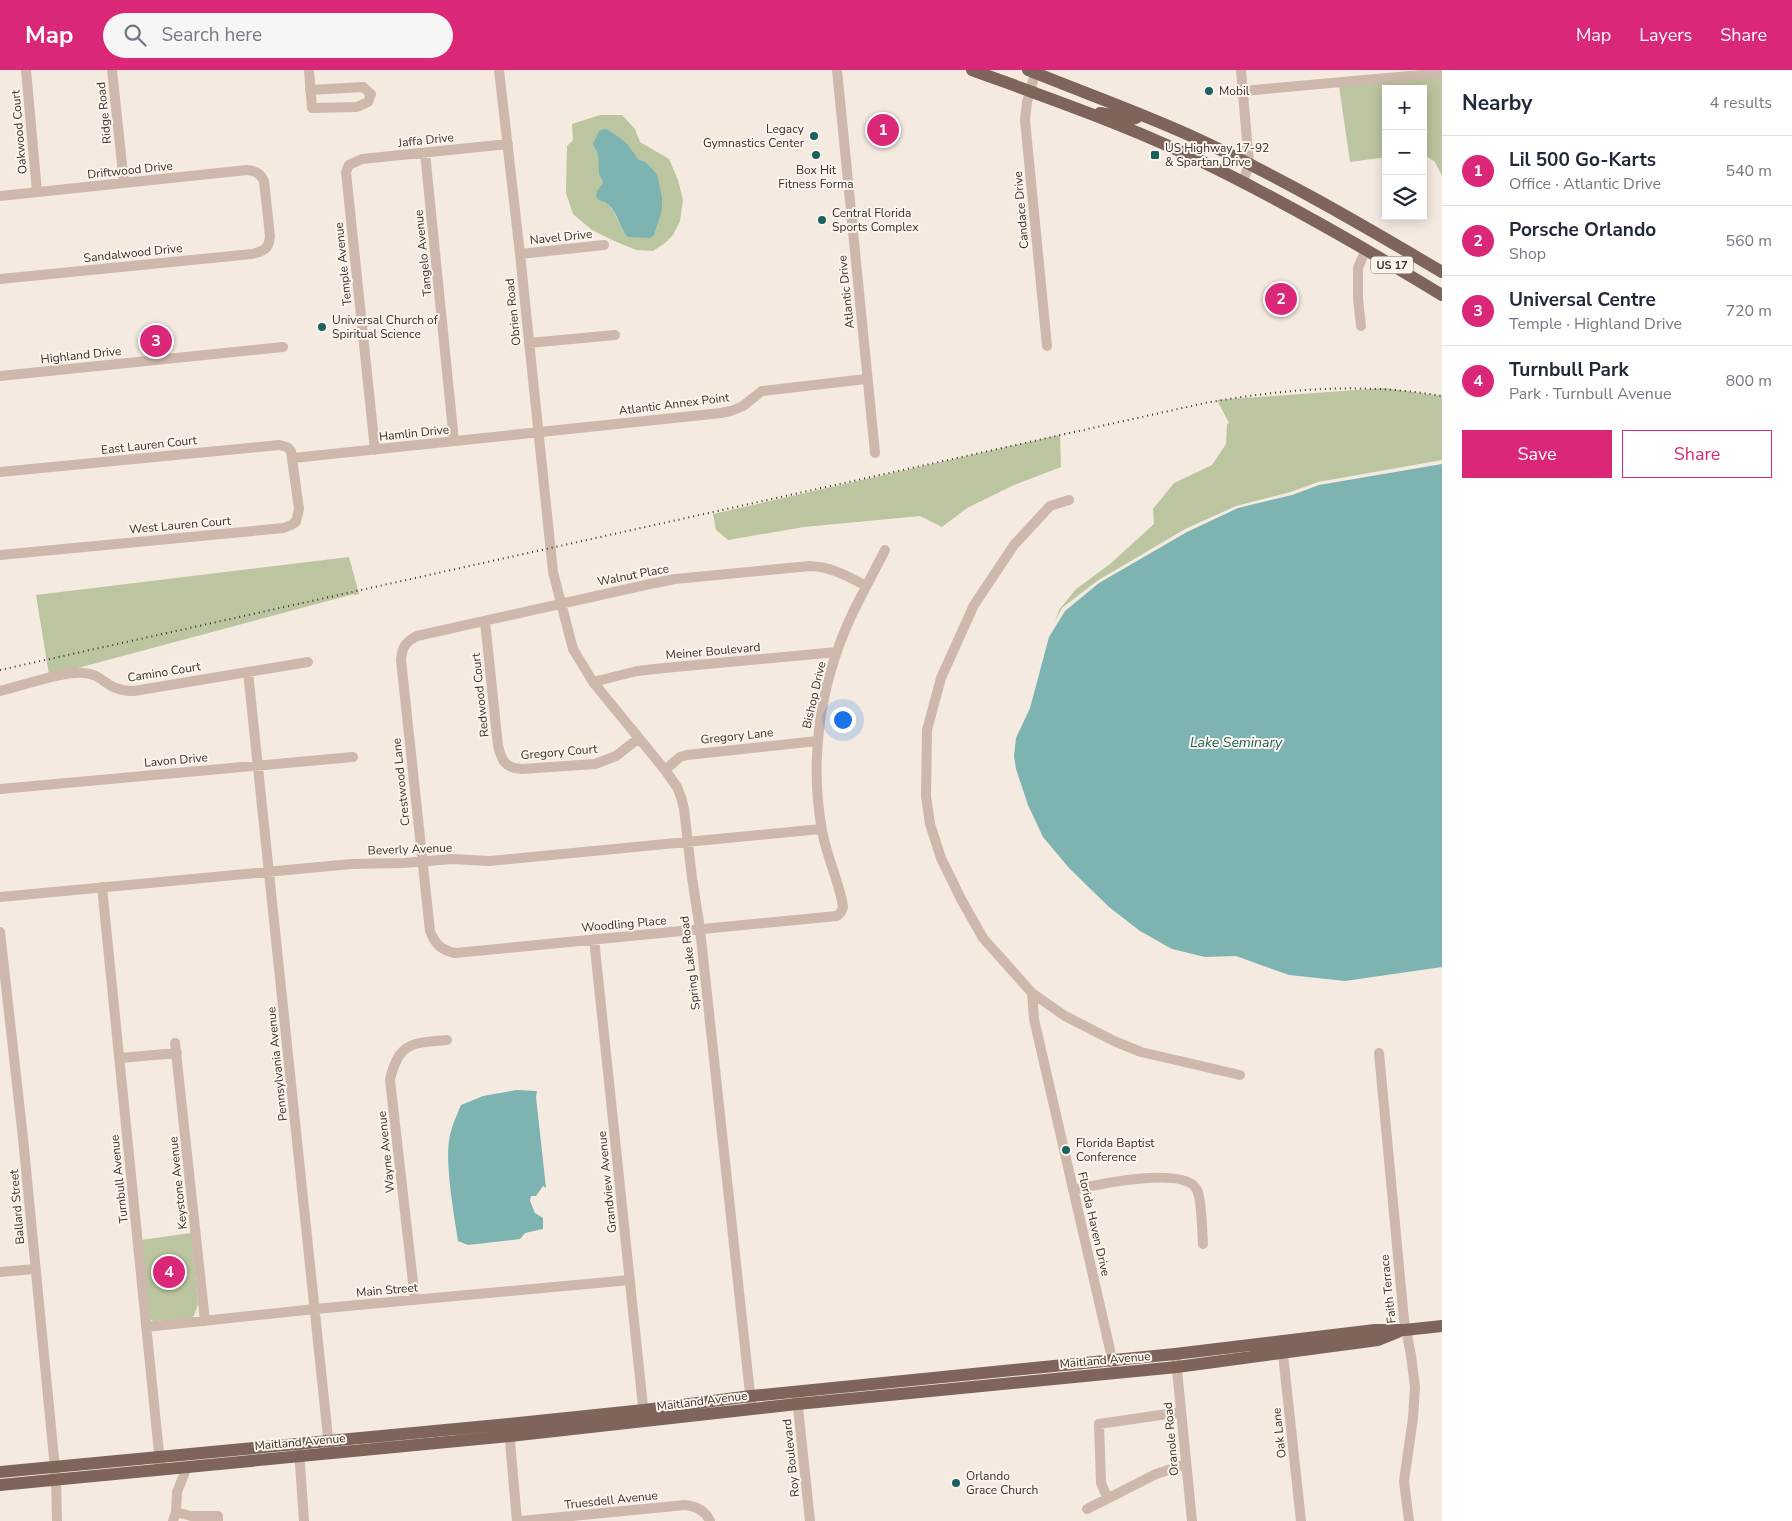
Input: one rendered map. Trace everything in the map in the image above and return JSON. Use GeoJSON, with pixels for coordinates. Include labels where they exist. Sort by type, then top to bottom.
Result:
{"type":"FeatureCollection","features":[{"type":"Feature","properties":{"kind":"main road","name":"US 17"},"geometry":{"type":"LineString","coordinates":[[972,70],[1082,110],[1182,152],[1243,182],[1366,249],[1442,295]]}},
{"type":"Feature","properties":{"kind":"main road","name":"US 17"},"geometry":{"type":"LineString","coordinates":[[1033,71],[1140,114],[1249,164],[1344,214],[1442,272]]}},
{"type":"Feature","properties":{"kind":"main road"},"geometry":{"type":"LineString","coordinates":[[1082,110],[1115,114],[1132,119],[1140,114]]}},
{"type":"Feature","properties":{"kind":"main road","name":"Maitland Avenue"},"geometry":{"type":"LineString","coordinates":[[868,1391],[956,1375],[1114,1366],[1177,1367],[1376,1330],[1405,1330],[1442,1326]]}},
{"type":"Feature","properties":{"kind":"main road","name":"Maitland Avenue"},"geometry":{"type":"LineString","coordinates":[[0,1472],[56,1473],[509,1430],[868,1391],[973,1387],[1114,1366],[1175,1354],[1283,1348]]}},
{"type":"Feature","properties":{"kind":"main road"},"geometry":{"type":"LineString","coordinates":[[956,1375],[973,1387]]}},
{"type":"Feature","properties":{"kind":"main road","name":"Maitland Avenue"},"geometry":{"type":"LineString","coordinates":[[160,1463],[187,1467],[299,1450]]}},
{"type":"Feature","properties":{"kind":"main road","name":"Maitland Avenue"},"geometry":{"type":"LineString","coordinates":[[0,1485],[56,1473]]}},
{"type":"Feature","properties":{"kind":"street","name":"Oakwood Court"},"geometry":{"type":"LineString","coordinates":[[26,70],[38,192]]}},
{"type":"Feature","properties":{"kind":"street","name":"Ridge Road"},"geometry":{"type":"LineString","coordinates":[[112,70],[124,183]]}},
{"type":"Feature","properties":{"kind":"street"},"geometry":{"type":"LineString","coordinates":[[308,70],[310,90],[312,108],[357,107],[368,102],[371,94],[363,87],[310,90]]}},
{"type":"Feature","properties":{"kind":"street","name":"Obrien Road"},"geometry":{"type":"LineString","coordinates":[[499,70],[520,254],[550,552]]}},
{"type":"Feature","properties":{"kind":"street","name":"Atlantic Drive"},"geometry":{"type":"LineString","coordinates":[[836,70],[875,453]]}},
{"type":"Feature","properties":{"kind":"street"},"geometry":{"type":"LineString","coordinates":[[1241,70],[1249,164],[1243,182]]}},
{"type":"Feature","properties":{"kind":"street","name":"Candace Drive"},"geometry":{"type":"LineString","coordinates":[[1033,71],[1025,120],[1047,346]]}},
{"type":"Feature","properties":{"kind":"street"},"geometry":{"type":"LineString","coordinates":[[1243,91],[1442,72]]}},
{"type":"Feature","properties":{"kind":"street","name":"Jaffa Drive"},"geometry":{"type":"LineString","coordinates":[[349,165],[362,159],[508,144]]}},
{"type":"Feature","properties":{"kind":"street","name":"Tangelo Avenue"},"geometry":{"type":"LineString","coordinates":[[425,153],[454,441]]}},
{"type":"Feature","properties":{"kind":"street","name":"Temple Avenue"},"geometry":{"type":"LineString","coordinates":[[349,165],[346,179],[375,450]]}},
{"type":"Feature","properties":{"kind":"street","name":"Driftwood Drive"},"geometry":{"type":"LineString","coordinates":[[0,196],[247,170],[255,171],[261,174],[265,187],[270,236],[266,249]]}},
{"type":"Feature","properties":{"kind":"street","name":"Navel Drive"},"geometry":{"type":"LineString","coordinates":[[520,254],[604,245]]}},
{"type":"Feature","properties":{"kind":"street","name":"Sandalwood Drive"},"geometry":{"type":"LineString","coordinates":[[0,279],[252,254],[266,249]]}},
{"type":"Feature","properties":{"kind":"street"},"geometry":{"type":"LineString","coordinates":[[1361,326],[1358,268],[1366,249]]}},
{"type":"Feature","properties":{"kind":"street"},"geometry":{"type":"LineString","coordinates":[[529,343],[615,334]]}},
{"type":"Feature","properties":{"kind":"street","name":"Highland Drive"},"geometry":{"type":"LineString","coordinates":[[0,376],[283,347]]}},
{"type":"Feature","properties":{"kind":"street","name":"Atlantic Annex Point"},"geometry":{"type":"LineString","coordinates":[[538,432],[721,413],[743,406],[762,391],[866,379]]}},
{"type":"Feature","properties":{"kind":"street","name":"Hamlin Drive"},"geometry":{"type":"LineString","coordinates":[[293,458],[538,432]]}},
{"type":"Feature","properties":{"kind":"street","name":"East Lauren Court"},"geometry":{"type":"LineString","coordinates":[[0,472],[279,445],[287,447],[291,451],[293,458]]}},
{"type":"Feature","properties":{"kind":"street","name":"West Lauren Court"},"geometry":{"type":"LineString","coordinates":[[0,555],[291,526],[296,522],[299,508],[293,458]]}},
{"type":"Feature","properties":{"kind":"street"},"geometry":{"type":"LineString","coordinates":[[1069,500],[1050,506],[1014,544],[974,606],[940,678],[927,730],[926,796],[930,824],[941,858],[983,938],[1032,993],[1065,1016],[1114,1041],[1141,1052],[1240,1075]]}},
{"type":"Feature","properties":{"kind":"street","name":"Bishop Drive"},"geometry":{"type":"LineString","coordinates":[[841,912],[843,907],[842,901],[821,829],[817,796],[817,741],[823,702],[837,652],[849,621],[885,550]]}},
{"type":"Feature","properties":{"kind":"street","name":"Spring Lake Road"},"geometry":{"type":"LineString","coordinates":[[550,552],[560,603],[573,649],[594,682],[677,787],[684,809],[700,929],[751,1403]]}},
{"type":"Feature","properties":{"kind":"street","name":"Walnut Place"},"geometry":{"type":"LineString","coordinates":[[406,644],[417,636],[560,603],[675,580],[810,566],[837,571],[866,586]]}},
{"type":"Feature","properties":{"kind":"street","name":"Redwood Court"},"geometry":{"type":"LineString","coordinates":[[485,621],[498,746],[501,757],[506,764]]}},
{"type":"Feature","properties":{"kind":"street","name":"Crestwood Lane"},"geometry":{"type":"LineString","coordinates":[[406,644],[402,651],[401,660],[422,862],[430,931],[439,947]]}},
{"type":"Feature","properties":{"kind":"street","name":"Meiner Boulevard"},"geometry":{"type":"LineString","coordinates":[[594,682],[638,671],[837,652]]}},
{"type":"Feature","properties":{"kind":"street","name":"Camino Court"},"geometry":{"type":"LineString","coordinates":[[0,691],[69,673],[84,673],[95,676],[112,688],[123,691],[308,662]]}},
{"type":"Feature","properties":{"kind":"street","name":"Pennsylvania Avenue"},"geometry":{"type":"LineString","coordinates":[[248,672],[329,1447]]}},
{"type":"Feature","properties":{"kind":"street","name":"Gregory Court"},"geometry":{"type":"LineString","coordinates":[[506,764],[513,768],[522,769],[595,764],[616,756],[638,738]]}},
{"type":"Feature","properties":{"kind":"street","name":"Gregory Lane"},"geometry":{"type":"LineString","coordinates":[[665,770],[680,757],[687,754],[817,741]]}},
{"type":"Feature","properties":{"kind":"street","name":"Lavon Drive"},"geometry":{"type":"LineString","coordinates":[[0,789],[354,757]]}},
{"type":"Feature","properties":{"kind":"street","name":"Beverly Avenue"},"geometry":{"type":"LineString","coordinates":[[0,897],[351,864],[422,862],[452,859],[490,861],[821,829]]}},
{"type":"Feature","properties":{"kind":"street","name":"Turnbull Avenue"},"geometry":{"type":"LineString","coordinates":[[102,887],[160,1463]]}},
{"type":"Feature","properties":{"kind":"street","name":"Woodling Place"},"geometry":{"type":"LineString","coordinates":[[439,947],[445,951],[455,953],[831,918],[841,912]]}},
{"type":"Feature","properties":{"kind":"street","name":"Ballard Street"},"geometry":{"type":"LineString","coordinates":[[0,932],[56,1473],[57,1521]]}},
{"type":"Feature","properties":{"kind":"street","name":"Grandview Avenue"},"geometry":{"type":"LineString","coordinates":[[594,939],[644,1416]]}},
{"type":"Feature","properties":{"kind":"street","name":"Florida Haven Drive"},"geometry":{"type":"LineString","coordinates":[[1032,993],[1034,1019],[1114,1366]]}},
{"type":"Feature","properties":{"kind":"street","name":"Wayne Avenue"},"geometry":{"type":"LineString","coordinates":[[415,1300],[390,1080],[398,1055],[406,1048],[416,1043],[447,1040]]}},
{"type":"Feature","properties":{"kind":"street","name":"Keystone Avenue"},"geometry":{"type":"LineString","coordinates":[[120,1058],[176,1048],[205,1321]]}},
{"type":"Feature","properties":{"kind":"street","name":"Faith Terrace"},"geometry":{"type":"LineString","coordinates":[[1379,1053],[1405,1330],[1411,1355],[1415,1387],[1413,1418],[1404,1481],[1409,1521]]}},
{"type":"Feature","properties":{"kind":"street"},"geometry":{"type":"LineString","coordinates":[[1074,1190],[1121,1180],[1158,1178],[1186,1181],[1197,1189],[1203,1244]]}},
{"type":"Feature","properties":{"kind":"street"},"geometry":{"type":"LineString","coordinates":[[0,1272],[35,1269]]}},
{"type":"Feature","properties":{"kind":"street","name":"Main Street"},"geometry":{"type":"LineString","coordinates":[[146,1327],[315,1309],[630,1280]]}},
{"type":"Feature","properties":{"kind":"street","name":"Oak Lane"},"geometry":{"type":"LineString","coordinates":[[1283,1348],[1301,1521]]}},
{"type":"Feature","properties":{"kind":"street","name":"Oranole Road"},"geometry":{"type":"LineString","coordinates":[[1175,1354],[1192,1521]]}},
{"type":"Feature","properties":{"kind":"street","name":"Roy Boulevard"},"geometry":{"type":"LineString","coordinates":[[797,1398],[810,1521]]}},
{"type":"Feature","properties":{"kind":"street"},"geometry":{"type":"LineString","coordinates":[[1108,1497],[1101,1483],[1099,1424],[1181,1412]]}},
{"type":"Feature","properties":{"kind":"street"},"geometry":{"type":"LineString","coordinates":[[509,1430],[517,1521]]}},
{"type":"Feature","properties":{"kind":"street"},"geometry":{"type":"LineString","coordinates":[[299,1450],[304,1521]]}},
{"type":"Feature","properties":{"kind":"street"},"geometry":{"type":"LineString","coordinates":[[1087,1509],[1156,1474],[1186,1464]]}},
{"type":"Feature","properties":{"kind":"street"},"geometry":{"type":"LineString","coordinates":[[187,1467],[178,1492],[175,1517],[218,1516],[218,1521]]}},
{"type":"Feature","properties":{"kind":"street","name":"Truesdell Avenue"},"geometry":{"type":"LineString","coordinates":[[521,1521],[604,1517],[685,1505],[696,1506],[702,1510],[710,1521]]}},
{"type":"Feature","properties":{"kind":"green space"},"geometry":{"type":"Polygon","coordinates":[[[1442,76],[1442,176],[1435,162],[1427,157],[1427,85],[1382,85],[1382,158],[1350,162],[1339,86],[1442,76]]]}},
{"type":"Feature","properties":{"kind":"green space"},"geometry":{"type":"Polygon","coordinates":[[[600,115],[622,115],[635,129],[640,142],[669,159],[678,180],[683,200],[680,221],[673,235],[665,243],[653,251],[636,250],[592,230],[573,214],[566,193],[567,146],[573,140],[572,124],[600,115]],[[611,133],[600,152],[599,166],[603,182],[601,185],[603,202],[613,211],[623,231],[654,235],[657,174],[646,162],[638,159],[622,139],[611,133]]]}},
{"type":"Feature","properties":{"kind":"green space"},"geometry":{"type":"Polygon","coordinates":[[[1384,388],[1442,396],[1442,460],[1318,482],[1291,492],[1236,506],[1185,529],[1097,581],[1062,608],[1055,621],[1059,610],[1076,589],[1110,564],[1154,524],[1153,509],[1174,483],[1212,465],[1226,444],[1227,424],[1229,423],[1217,400],[1384,388]]]}},
{"type":"Feature","properties":{"kind":"green space"},"geometry":{"type":"Polygon","coordinates":[[[1060,435],[1061,467],[1014,485],[967,508],[942,527],[920,516],[804,527],[728,540],[716,530],[713,514],[1060,435]]]}},
{"type":"Feature","properties":{"kind":"green space"},"geometry":{"type":"Polygon","coordinates":[[[349,557],[359,594],[49,675],[36,595],[349,557]]]}},
{"type":"Feature","properties":{"kind":"green space"},"geometry":{"type":"Polygon","coordinates":[[[191,1233],[198,1304],[194,1316],[188,1319],[153,1321],[150,1319],[141,1240],[191,1233]]]}},
{"type":"Feature","properties":{"kind":"water"},"geometry":{"type":"Polygon","coordinates":[[[604,129],[622,139],[638,159],[646,162],[657,174],[662,197],[662,210],[654,235],[650,238],[628,237],[611,208],[606,203],[597,199],[597,192],[603,182],[599,174],[598,154],[593,144],[599,131],[604,129]]]}},
{"type":"Feature","properties":{"kind":"water","name":"Lake Seminary"},"geometry":{"type":"Polygon","coordinates":[[[1442,464],[1442,967],[1345,981],[1289,975],[1236,956],[1205,957],[1172,949],[1140,931],[1109,907],[1069,868],[1043,837],[1028,805],[1016,769],[1014,756],[1016,738],[1030,708],[1049,637],[1065,611],[1099,583],[1187,532],[1238,508],[1292,495],[1319,485],[1442,464]]]}},
{"type":"Feature","properties":{"kind":"water"},"geometry":{"type":"Polygon","coordinates":[[[517,1090],[537,1091],[536,1097],[546,1188],[543,1186],[536,1196],[531,1196],[530,1201],[535,1213],[543,1218],[543,1229],[525,1233],[520,1239],[468,1245],[458,1241],[452,1202],[448,1146],[452,1128],[461,1105],[483,1096],[517,1090]]]}},
{"type":"Feature","properties":{"kind":"railway"},"geometry":{"type":"LineString","coordinates":[[0,670],[1205,403],[1264,394],[1353,388],[1383,389],[1442,396]]}},
{"type":"Feature","properties":{"kind":"place","name":"Mobil"},"geometry":{"type":"Point","coordinates":[1209,91]}},
{"type":"Feature","properties":{"kind":"place","name":"Lil 500 Go-Karts"},"geometry":{"type":"Point","coordinates":[883,130]}},
{"type":"Feature","properties":{"kind":"place","name":"Legacy Gymnastics Center"},"geometry":{"type":"Point","coordinates":[814,136]}},
{"type":"Feature","properties":{"kind":"place","name":"Box Hit Fitness Forma"},"geometry":{"type":"Point","coordinates":[816,155]}},
{"type":"Feature","properties":{"kind":"place","name":"US Highway 17-92 & Spartan Drive"},"geometry":{"type":"Point","coordinates":[1155,155]}},
{"type":"Feature","properties":{"kind":"place","name":"Central Florida Sports Complex"},"geometry":{"type":"Point","coordinates":[822,220]}},
{"type":"Feature","properties":{"kind":"place","name":"Porsche Orlando"},"geometry":{"type":"Point","coordinates":[1281,299]}},
{"type":"Feature","properties":{"kind":"place","name":"Universal Church of Spiritual Science"},"geometry":{"type":"Point","coordinates":[322,327]}},
{"type":"Feature","properties":{"kind":"place","name":"Universal Centre"},"geometry":{"type":"Point","coordinates":[156,341]}},
{"type":"Feature","properties":{"kind":"place","name":"Florida Baptist Conference"},"geometry":{"type":"Point","coordinates":[1066,1150]}},
{"type":"Feature","properties":{"kind":"place","name":"Turnbull Park"},"geometry":{"type":"Point","coordinates":[169,1272]}},
{"type":"Feature","properties":{"kind":"place","name":"Orlando Grace Church"},"geometry":{"type":"Point","coordinates":[956,1483]}}]}
